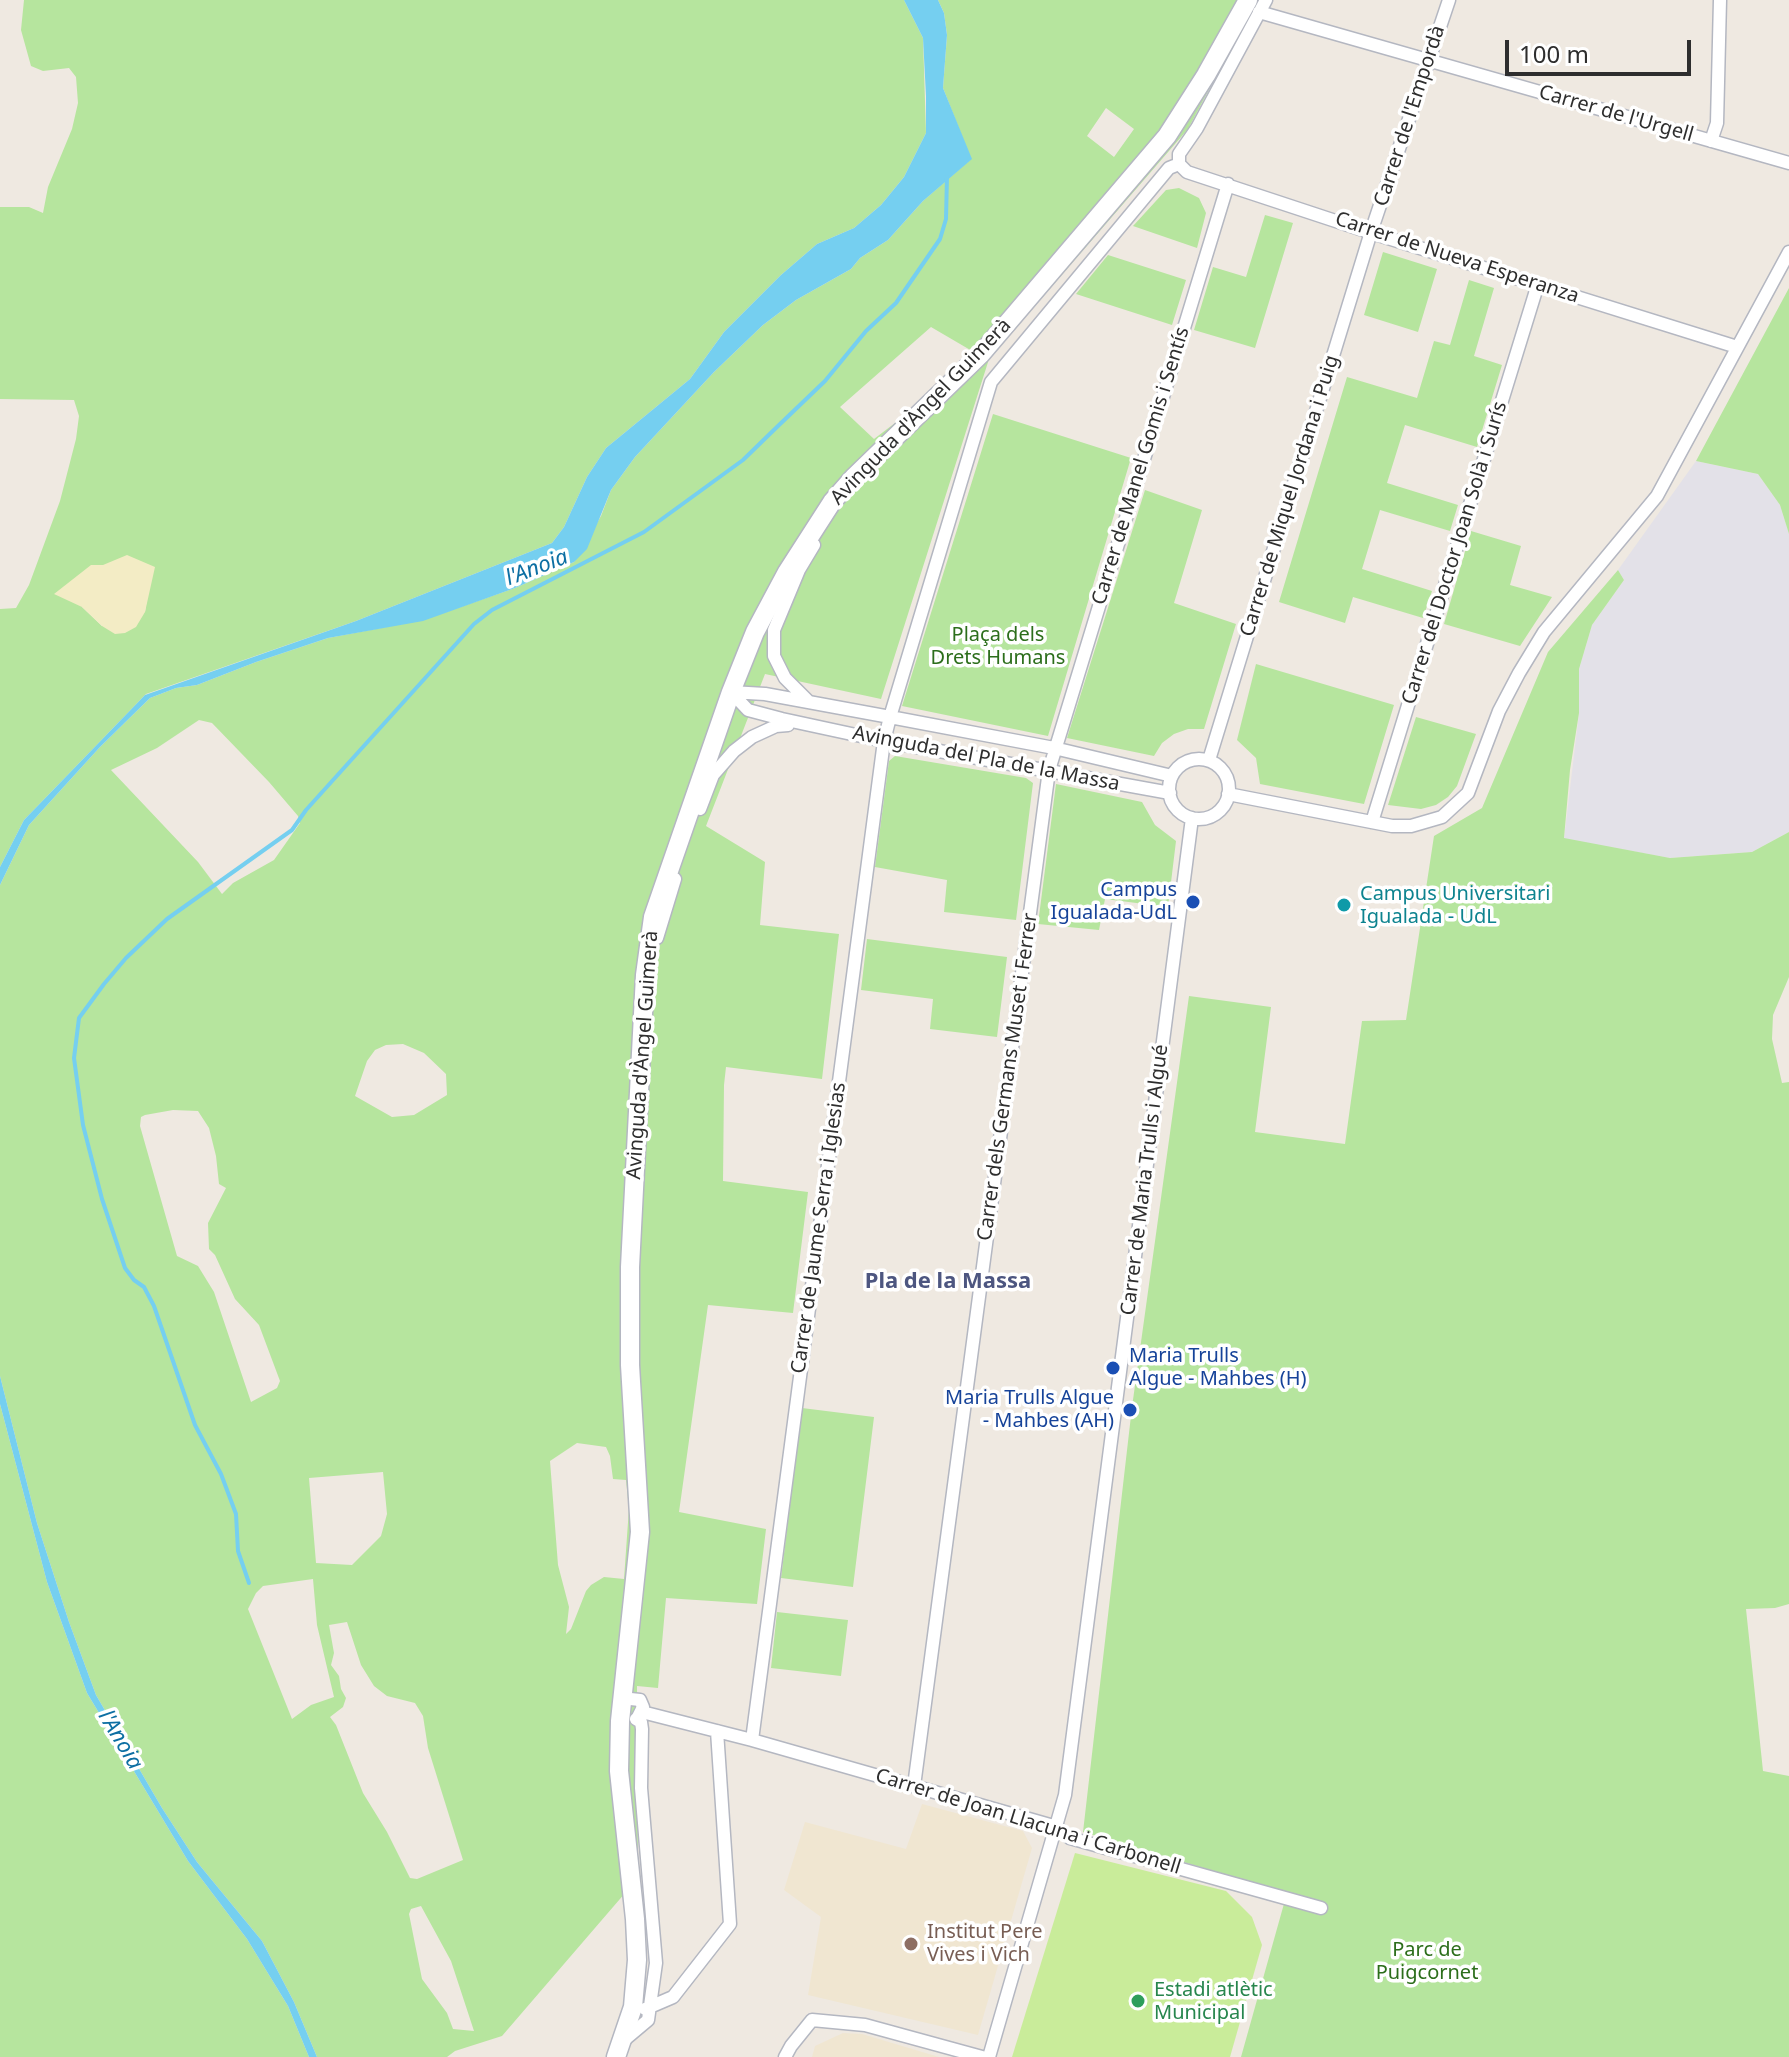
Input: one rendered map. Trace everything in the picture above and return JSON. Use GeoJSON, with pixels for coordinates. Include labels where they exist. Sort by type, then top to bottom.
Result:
{"type":"FeatureCollection","features":[{"type":"Feature","properties":{"kind":"street"},"geometry":{"type":"LineString","coordinates":[[1179,164],[1179,154],[1197,128],[1253,6],[1266,0]]}},
{"type":"Feature","properties":{"kind":"street","name":"Carrer de l'Empordà"},"geometry":{"type":"LineString","coordinates":[[1371,232],[1449,0]]}},
{"type":"Feature","properties":{"kind":"street"},"geometry":{"type":"LineString","coordinates":[[1711,141],[1717,123],[1720,0]]}},
{"type":"Feature","properties":{"kind":"street","name":"Carrer de l'Urgell"},"geometry":{"type":"LineString","coordinates":[[1253,6],[1789,163]]}},
{"type":"Feature","properties":{"kind":"street","name":"Avinguda d'Àngel Guimerà"},"geometry":{"type":"LineString","coordinates":[[620,2049],[641,2008],[619,1771],[633,1717],[621,1698],[640,1532],[629,1332],[645,975],[653,917],[731,692],[761,620],[787,572],[832,502],[981,354],[1167,136],[1253,6]]}},
{"type":"Feature","properties":{"kind":"street","name":"Carrer de Nueva Esperanza"},"geometry":{"type":"LineString","coordinates":[[1179,164],[1187,172],[1737,347]]}},
{"type":"Feature","properties":{"kind":"street","name":"Carrer de Jaume Serra i Iglesias"},"geometry":{"type":"LineString","coordinates":[[752,1740],[884,741],[890,717],[991,382],[1169,168],[1179,164]]}},
{"type":"Feature","properties":{"kind":"street","name":"Carrer de Manel Gomis i Sentís"},"geometry":{"type":"LineString","coordinates":[[1054,748],[1228,184]]}},
{"type":"Feature","properties":{"kind":"street","name":"Carrer de Miquel Jordana i Puig"},"geometry":{"type":"LineString","coordinates":[[1209,760],[1371,232]]}},
{"type":"Feature","properties":{"kind":"street"},"geometry":{"type":"LineString","coordinates":[[1228,794],[1392,826],[1411,826],[1442,817],[1468,793],[1499,711],[1519,673],[1544,632],[1657,496],[1789,252]]}},
{"type":"Feature","properties":{"kind":"street","name":"Carrer del Doctor Joan Solà i Surís"},"geometry":{"type":"LineString","coordinates":[[1372,822],[1538,284]]}},
{"type":"Feature","properties":{"kind":"street"},"geometry":{"type":"LineString","coordinates":[[808,701],[785,678],[774,656],[774,630],[799,570],[820,537],[832,502]]}},
{"type":"Feature","properties":{"kind":"street","name":"Avinguda del Pla de la Massa"},"geometry":{"type":"LineString","coordinates":[[731,692],[808,701],[1054,748],[1172,776]]}},
{"type":"Feature","properties":{"kind":"street","name":"Avinguda del Pla de la Massa"},"geometry":{"type":"LineString","coordinates":[[731,692],[748,710],[803,724],[1170,793]]}},
{"type":"Feature","properties":{"kind":"street","name":"Avinguda del Pla de la Massa"},"geometry":{"type":"LineString","coordinates":[[645,975],[689,838],[713,775],[734,751],[752,737],[776,726],[803,724]]}},
{"type":"Feature","properties":{"kind":"street","name":"Carrer dels Germans Muset i Ferrer"},"geometry":{"type":"LineString","coordinates":[[914,1786],[1054,748]]}},
{"type":"Feature","properties":{"kind":"street"},"geometry":{"type":"LineString","coordinates":[[1209,760],[1225,774],[1228,794],[1224,805],[1215,814],[1192,818],[1177,809],[1170,793],[1172,776],[1187,761],[1209,760]]}},
{"type":"Feature","properties":{"kind":"street","name":"Carrer de Maria Trulls i Algué"},"geometry":{"type":"LineString","coordinates":[[989,2057],[1065,1795],[1192,818]]}},
{"type":"Feature","properties":{"kind":"street","name":"Carrer de Joan Llacuna i Carbonell"},"geometry":{"type":"LineString","coordinates":[[633,1717],[752,1740],[1057,1827],[1070,1838],[1321,1908]]}},
{"type":"Feature","properties":{"kind":"street"},"geometry":{"type":"LineString","coordinates":[[641,2008],[673,1997],[730,1924],[717,1731]]}},
{"type":"Feature","properties":{"kind":"street"},"geometry":{"type":"LineString","coordinates":[[785,2057],[812,2020],[865,2025],[982,2057]]}},
{"type":"Feature","properties":{"kind":"shaded area"},"geometry":{"type":"Polygon","coordinates":[[[1696,461],[1758,474],[1780,505],[1789,534],[1789,832],[1752,852],[1670,858],[1564,839],[1579,713],[1579,669],[1592,625],[1624,580],[1618,570],[1696,461]]]}},
{"type":"Feature","properties":{"kind":"shaded area","name":"Institut Pere Vives i Vich"},"geometry":{"type":"Polygon","coordinates":[[[922,1804],[1023,1831],[1032,1848],[978,2035],[808,1995],[821,1917],[784,1890],[805,1822],[906,1849],[922,1804]]]}},
{"type":"Feature","properties":{"kind":"shaded area"},"geometry":{"type":"Polygon","coordinates":[[[843,2033],[862,2034],[939,2057],[812,2057],[815,2046],[843,2033]]]}},
{"type":"Feature","properties":{"kind":"green space"},"geometry":{"type":"Polygon","coordinates":[[[24,0],[904,0],[923,38],[926,133],[904,177],[881,205],[854,228],[817,244],[781,275],[724,332],[690,379],[606,448],[587,477],[564,527],[552,543],[356,621],[146,694],[24,820],[0,867],[0,609],[16,608],[29,585],[60,501],[79,416],[74,400],[0,399],[0,207],[29,207],[43,213],[48,187],[72,129],[78,103],[76,77],[69,68],[43,71],[31,66],[21,30],[24,0]],[[147,598],[82,607],[102,626],[145,612],[147,598]]]}},
{"type":"Feature","properties":{"kind":"green space"},"geometry":{"type":"Polygon","coordinates":[[[938,0],[1257,0],[1188,129],[989,359],[881,699],[765,674],[706,826],[765,862],[760,925],[839,934],[822,1079],[726,1067],[723,1181],[808,1192],[793,1313],[708,1305],[679,1512],[766,1529],[757,1604],[666,1598],[658,1688],[637,1686],[638,1878],[502,2036],[455,2051],[447,2057],[317,2057],[294,2002],[262,1941],[197,1862],[96,1695],[37,1523],[0,1376],[0,885],[29,825],[100,747],[150,698],[176,688],[197,685],[328,638],[423,620],[515,588],[574,562],[601,516],[611,490],[635,457],[714,372],[763,325],[796,300],[851,269],[860,258],[888,240],[923,201],[971,159],[943,88],[947,35],[944,13],[938,0]],[[1106,108],[1087,136],[1114,157],[1134,129],[1106,108]],[[931,327],[840,407],[874,439],[916,407],[972,351],[931,327]],[[199,720],[157,748],[111,770],[198,862],[222,894],[233,883],[274,860],[300,823],[298,816],[269,782],[212,723],[199,720]],[[403,1044],[386,1045],[375,1050],[367,1061],[355,1096],[392,1117],[414,1115],[447,1095],[446,1074],[424,1053],[403,1044]],[[173,1110],[145,1115],[141,1117],[140,1126],[177,1256],[198,1266],[214,1292],[251,1402],[277,1388],[280,1381],[259,1325],[235,1299],[215,1255],[209,1249],[208,1223],[226,1188],[219,1184],[209,1128],[198,1111],[173,1110]],[[577,1443],[550,1461],[558,1565],[569,1607],[566,1634],[591,1585],[604,1577],[624,1579],[629,1508],[626,1480],[613,1479],[606,1447],[577,1443]],[[383,1472],[309,1478],[316,1563],[352,1565],[381,1536],[387,1514],[383,1472]],[[313,1579],[263,1586],[248,1609],[292,1719],[311,1705],[334,1697],[317,1625],[313,1579]],[[347,1622],[329,1625],[334,1653],[331,1665],[339,1676],[346,1698],[343,1707],[330,1717],[363,1793],[410,1878],[417,1879],[463,1860],[428,1748],[423,1716],[415,1703],[387,1696],[374,1686],[361,1665],[347,1622]],[[421,1906],[411,1909],[409,1914],[422,1979],[447,2013],[453,2029],[474,2031],[451,1961],[421,1906]]]}},
{"type":"Feature","properties":{"kind":"green space"},"geometry":{"type":"Polygon","coordinates":[[[1179,188],[1199,198],[1206,213],[1197,248],[1133,226],[1166,190],[1179,188]]]}},
{"type":"Feature","properties":{"kind":"green space"},"geometry":{"type":"Polygon","coordinates":[[[1265,215],[1293,223],[1255,348],[1194,330],[1213,267],[1246,277],[1265,215]]]}},
{"type":"Feature","properties":{"kind":"green space"},"geometry":{"type":"Polygon","coordinates":[[[1383,252],[1437,269],[1418,332],[1364,315],[1383,252]]]}},
{"type":"Feature","properties":{"kind":"green space"},"geometry":{"type":"Polygon","coordinates":[[[1108,255],[1186,280],[1172,325],[1076,294],[1108,255]]]}},
{"type":"Feature","properties":{"kind":"green space"},"geometry":{"type":"Polygon","coordinates":[[[1469,280],[1494,288],[1474,356],[1502,365],[1477,447],[1405,425],[1387,483],[1458,505],[1450,531],[1380,510],[1362,569],[1432,591],[1423,618],[1353,597],[1345,623],[1279,602],[1347,377],[1417,398],[1434,341],[1450,345],[1469,280]]]}},
{"type":"Feature","properties":{"kind":"green space"},"geometry":{"type":"Polygon","coordinates":[[[1789,288],[1789,534],[1780,505],[1758,474],[1696,461],[1789,288]]]}},
{"type":"Feature","properties":{"kind":"green space","name":"Plaça dels Drets Humans"},"geometry":{"type":"Polygon","coordinates":[[[993,414],[1131,458],[1048,736],[902,706],[993,414]]]}},
{"type":"Feature","properties":{"kind":"green space"},"geometry":{"type":"Polygon","coordinates":[[[1145,490],[1202,510],[1174,603],[1236,624],[1204,729],[1188,729],[1174,734],[1162,743],[1154,756],[1067,738],[1145,490]]]}},
{"type":"Feature","properties":{"kind":"green space"},"geometry":{"type":"Polygon","coordinates":[[[1471,531],[1521,546],[1510,585],[1552,597],[1520,646],[1444,624],[1471,531]]]}},
{"type":"Feature","properties":{"kind":"green space","name":"Parc de Puigcornet"},"geometry":{"type":"Polygon","coordinates":[[[1618,570],[1624,580],[1592,625],[1579,669],[1579,713],[1564,838],[1670,858],[1752,852],[1789,832],[1789,977],[1773,1015],[1772,1039],[1782,1083],[1789,1082],[1789,1604],[1746,1609],[1763,1771],[1789,1776],[1789,2057],[1241,2057],[1287,1893],[1083,1832],[1132,1407],[1189,996],[1271,1007],[1255,1132],[1345,1144],[1362,1021],[1406,1020],[1434,836],[1482,808],[1548,652],[1618,570]]]}},
{"type":"Feature","properties":{"kind":"green space"},"geometry":{"type":"Polygon","coordinates":[[[1256,664],[1394,705],[1364,804],[1260,784],[1256,758],[1237,740],[1256,664]]]}},
{"type":"Feature","properties":{"kind":"green space"},"geometry":{"type":"Polygon","coordinates":[[[1416,717],[1476,734],[1457,786],[1448,797],[1436,805],[1421,809],[1388,805],[1416,717]]]}},
{"type":"Feature","properties":{"kind":"green space"},"geometry":{"type":"Polygon","coordinates":[[[895,756],[1026,778],[1033,783],[1016,920],[944,912],[947,880],[875,867],[889,761],[895,756]]]}},
{"type":"Feature","properties":{"kind":"green space"},"geometry":{"type":"Polygon","coordinates":[[[1056,784],[1142,802],[1155,825],[1176,841],[1168,907],[1105,899],[1099,930],[1038,924],[1056,784]]]}},
{"type":"Feature","properties":{"kind":"green space"},"geometry":{"type":"Polygon","coordinates":[[[867,939],[1007,957],[997,1037],[930,1029],[933,999],[861,990],[867,939]]]}},
{"type":"Feature","properties":{"kind":"green space"},"geometry":{"type":"Polygon","coordinates":[[[0,1404],[47,1582],[87,1693],[188,1861],[247,1939],[288,2006],[309,2057],[0,2057],[0,1404]]]}},
{"type":"Feature","properties":{"kind":"green space"},"geometry":{"type":"Polygon","coordinates":[[[802,1408],[874,1417],[853,1587],[781,1578],[802,1408]]]}},
{"type":"Feature","properties":{"kind":"green space"},"geometry":{"type":"Polygon","coordinates":[[[777,1612],[848,1620],[841,1676],[771,1668],[777,1612]]]}},
{"type":"Feature","properties":{"kind":"green space","name":"Estadi atlètic Municipal"},"geometry":{"type":"Polygon","coordinates":[[[1075,1853],[1226,1891],[1252,1917],[1262,1945],[1230,2057],[1012,2057],[1075,1853]]]}},
{"type":"Feature","properties":{"kind":"sand"},"geometry":{"type":"Polygon","coordinates":[[[127,555],[155,567],[145,612],[136,627],[125,633],[115,634],[82,607],[54,594],[91,565],[103,565],[127,555]]]}},
{"type":"Feature","properties":{"kind":"water","name":"l'Anoia"},"geometry":{"type":"Polygon","coordinates":[[[904,0],[938,0],[944,13],[947,35],[943,88],[972,159],[923,201],[888,240],[860,258],[851,269],[796,300],[763,325],[714,372],[635,457],[611,490],[587,549],[574,562],[515,588],[423,621],[328,638],[197,685],[176,688],[150,698],[100,747],[29,825],[0,885],[0,867],[24,820],[145,695],[356,621],[552,543],[564,527],[587,477],[606,448],[690,379],[724,332],[781,275],[817,244],[854,228],[881,205],[904,177],[926,133],[926,96],[923,38],[904,0]]]}},
{"type":"Feature","properties":{"kind":"water","name":"l'Anoia"},"geometry":{"type":"Polygon","coordinates":[[[0,1376],[37,1523],[96,1695],[197,1862],[262,1941],[294,2002],[317,2057],[309,2057],[288,2006],[247,1939],[188,1861],[87,1693],[47,1582],[0,1404],[0,1376]]]}},
{"type":"Feature","properties":{"kind":"waterway","name":"l'Anoia"},"geometry":{"type":"LineString","coordinates":[[249,1583],[238,1551],[236,1514],[221,1474],[195,1425],[154,1306],[144,1287],[125,1268],[102,1199],[83,1125],[74,1058],[79,1018],[126,958],[167,919],[292,830],[306,810],[474,624],[492,610],[644,532],[743,460],[825,381],[866,331],[896,303],[940,239],[946,219],[947,176]]}},
{"type":"Feature","properties":{"kind":"place","name":"Campus Igualada-UdL"},"geometry":{"type":"Point","coordinates":[1193,902]}},
{"type":"Feature","properties":{"kind":"place","name":"Campus Universitari Igualada - UdL"},"geometry":{"type":"Point","coordinates":[1344,905]}},
{"type":"Feature","properties":{"kind":"place","name":"Maria Trulls Algue - Mahbes (H)"},"geometry":{"type":"Point","coordinates":[1113,1368]}},
{"type":"Feature","properties":{"kind":"place","name":"Maria Trulls Algue - Mahbes (AH)"},"geometry":{"type":"Point","coordinates":[1130,1410]}},
{"type":"Feature","properties":{"kind":"place","name":"Institut Pere Vives i Vich"},"geometry":{"type":"Point","coordinates":[911,1944]}},
{"type":"Feature","properties":{"kind":"place","name":"Estadi atlètic Municipal"},"geometry":{"type":"Point","coordinates":[1138,2001]}},
{"type":"Feature","properties":{"kind":"district","name":"Pla de la Massa"},"geometry":{"type":"Point","coordinates":[948,1282]}}]}
